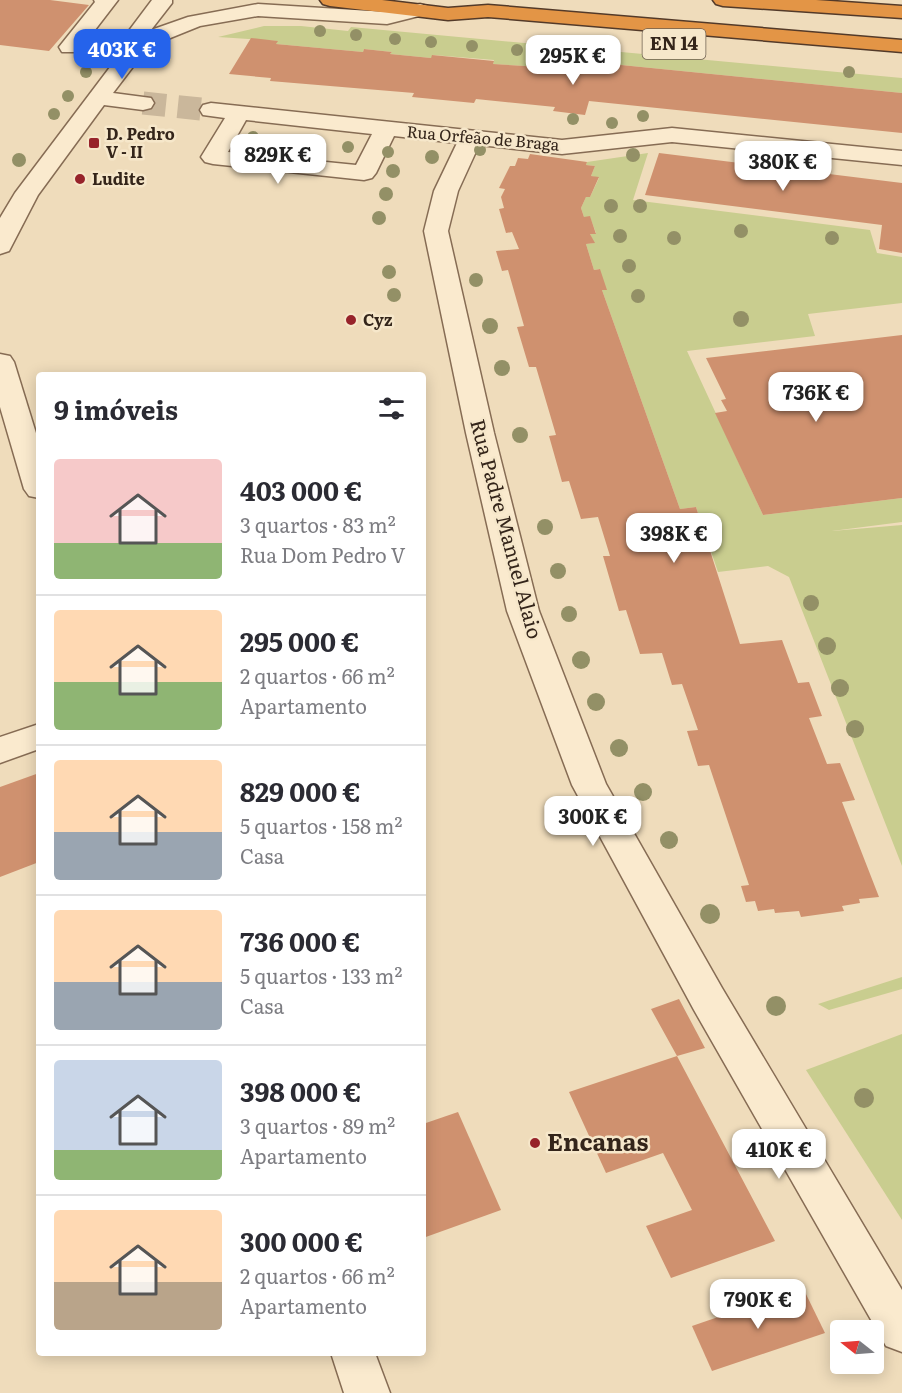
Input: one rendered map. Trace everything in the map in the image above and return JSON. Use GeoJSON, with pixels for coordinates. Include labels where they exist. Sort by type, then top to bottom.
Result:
{"type":"FeatureCollection","features":[{"type":"Feature","properties":{"kind":"highway","name":"EN 14"},"geometry":{"type":"LineString","coordinates":[[330,0],[448,14],[485,26],[753,52],[902,62]]}},
{"type":"Feature","properties":{"kind":"highway"},"geometry":{"type":"LineString","coordinates":[[564,0],[902,30]]}},
{"type":"Feature","properties":{"kind":"highway"},"geometry":{"type":"LineString","coordinates":[[723,0],[902,12]]}},
{"type":"Feature","properties":{"kind":"highway"},"geometry":{"type":"LineString","coordinates":[[448,14],[488,11],[902,46]]}},
{"type":"Feature","properties":{"kind":"street"},"geometry":{"type":"LineString","coordinates":[[70,47],[108,0],[104,0]]}},
{"type":"Feature","properties":{"kind":"street"},"geometry":{"type":"LineString","coordinates":[[140,42],[140,32],[162,0]]}},
{"type":"Feature","properties":{"kind":"street"},"geometry":{"type":"LineString","coordinates":[[0,246],[6,227],[27,193],[140,42],[195,21],[258,9],[387,18],[420,10]]}},
{"type":"Feature","properties":{"kind":"street"},"geometry":{"type":"LineString","coordinates":[[97,98],[143,103]]}},
{"type":"Feature","properties":{"kind":"street","name":"Rua Orfeão de Braga"},"geometry":{"type":"LineString","coordinates":[[211,110],[562,147],[672,135],[902,158]]}},
{"type":"Feature","properties":{"kind":"street","name":"Rua Orfeão de Braga"},"geometry":{"type":"LineString","coordinates":[[238,113],[213,157],[364,173],[386,129]]}},
{"type":"Feature","properties":{"kind":"street","name":"Rua Padre Manuel Alaio"},"geometry":{"type":"LineString","coordinates":[[471,137],[446,190],[436,231],[480,433],[523,611],[589,785],[708,999],[902,1331]]}},
{"type":"Feature","properties":{"kind":"street"},"geometry":{"type":"LineString","coordinates":[[0,190],[27,193]]}},
{"type":"Feature","properties":{"kind":"street"},"geometry":{"type":"LineString","coordinates":[[0,362],[36,479]]}},
{"type":"Feature","properties":{"kind":"street"},"geometry":{"type":"LineString","coordinates":[[0,750],[36,737]]}},
{"type":"Feature","properties":{"kind":"street"},"geometry":{"type":"LineString","coordinates":[[354,1356],[367,1393]]}},
{"type":"Feature","properties":{"kind":"green space"},"geometry":{"type":"Polygon","coordinates":[[[264,26],[301,26],[348,31],[351,27],[902,78],[902,93],[601,63],[597,74],[557,70],[558,68],[493,64],[494,60],[433,55],[431,58],[364,49],[363,52],[276,44],[277,41],[218,37],[264,26]]]}},
{"type":"Feature","properties":{"kind":"green space"},"geometry":{"type":"Polygon","coordinates":[[[648,153],[633,200],[870,230],[877,253],[902,257],[902,303],[808,314],[815,336],[687,351],[763,515],[902,498],[902,522],[832,531],[902,525],[902,866],[789,577],[768,566],[718,572],[696,507],[680,509],[602,290],[606,290],[599,269],[594,270],[586,244],[594,243],[590,234],[596,233],[590,217],[584,217],[581,208],[586,197],[590,197],[599,178],[591,176],[595,166],[586,165],[587,162],[648,153]]]}},
{"type":"Feature","properties":{"kind":"green space"},"geometry":{"type":"Polygon","coordinates":[[[902,977],[902,989],[829,1010],[818,1004],[902,977]]]}},
{"type":"Feature","properties":{"kind":"green space"},"geometry":{"type":"Polygon","coordinates":[[[902,1034],[902,1220],[806,1070],[902,1034]]]}},
{"type":"Feature","properties":{"kind":"building"},"geometry":{"type":"Polygon","coordinates":[[[0,0],[50,0],[89,5],[49,51],[0,45],[0,0]]]}},
{"type":"Feature","properties":{"kind":"building"},"geometry":{"type":"Polygon","coordinates":[[[251,38],[278,41],[276,44],[363,52],[364,49],[431,58],[432,55],[494,61],[493,64],[558,68],[557,70],[597,74],[601,63],[902,93],[902,133],[589,101],[585,115],[553,111],[555,107],[476,99],[474,103],[412,97],[414,93],[270,81],[271,78],[229,74],[251,38]]]}},
{"type":"Feature","properties":{"kind":"building"},"geometry":{"type":"Polygon","coordinates":[[[659,153],[902,183],[902,253],[879,249],[882,225],[645,195],[659,153]]]}},
{"type":"Feature","properties":{"kind":"building"},"geometry":{"type":"Polygon","coordinates":[[[530,154],[587,162],[586,165],[595,166],[591,176],[599,177],[590,197],[586,197],[581,208],[584,217],[590,216],[596,234],[590,234],[595,243],[586,244],[594,270],[600,269],[607,290],[602,290],[680,509],[696,507],[740,644],[782,640],[798,683],[809,682],[822,716],[809,718],[827,764],[840,763],[855,800],[842,802],[879,897],[859,899],[860,903],[842,906],[844,911],[801,917],[799,911],[775,913],[774,909],[758,911],[755,901],[746,902],[741,886],[749,885],[709,765],[698,766],[687,731],[698,730],[682,684],[672,685],[662,653],[640,654],[626,610],[619,611],[603,556],[610,556],[598,517],[581,519],[569,481],[562,482],[549,436],[556,435],[536,367],[529,367],[517,327],[524,326],[508,270],[502,271],[496,251],[519,249],[512,232],[506,233],[499,209],[504,208],[501,197],[505,189],[499,188],[510,166],[515,166],[518,158],[528,159],[530,154]]]}},
{"type":"Feature","properties":{"kind":"building"},"geometry":{"type":"Polygon","coordinates":[[[902,335],[902,498],[763,515],[715,413],[727,411],[721,400],[726,399],[706,358],[902,335]]]}},
{"type":"Feature","properties":{"kind":"building"},"geometry":{"type":"Polygon","coordinates":[[[36,774],[36,863],[0,877],[0,787],[36,774]]]}},
{"type":"Feature","properties":{"kind":"building"},"geometry":{"type":"Polygon","coordinates":[[[679,999],[705,1048],[677,1056],[651,1009],[679,999]]]}},
{"type":"Feature","properties":{"kind":"building"},"geometry":{"type":"Polygon","coordinates":[[[677,1056],[775,1241],[671,1278],[646,1226],[692,1210],[663,1153],[606,1173],[569,1092],[677,1056]]]}},
{"type":"Feature","properties":{"kind":"building"},"geometry":{"type":"Polygon","coordinates":[[[458,1112],[501,1210],[426,1237],[426,1123],[458,1112]]]}},
{"type":"Feature","properties":{"kind":"building"},"geometry":{"type":"Polygon","coordinates":[[[803,1288],[825,1333],[712,1371],[692,1326],[803,1288]]]}},
{"type":"Feature","properties":{"kind":"tunnel"},"geometry":{"type":"LineString","coordinates":[[143,103],[211,110]]}},
{"type":"Feature","properties":{"kind":"place","name":"D. Pedro V - II"},"geometry":{"type":"Point","coordinates":[94,143]}},
{"type":"Feature","properties":{"kind":"place","name":"Ludite"},"geometry":{"type":"Point","coordinates":[80,179]}},
{"type":"Feature","properties":{"kind":"place","name":"Cyz"},"geometry":{"type":"Point","coordinates":[351,320]}},
{"type":"Feature","properties":{"kind":"place","name":"Encanas"},"geometry":{"type":"Point","coordinates":[535,1143]}}]}
